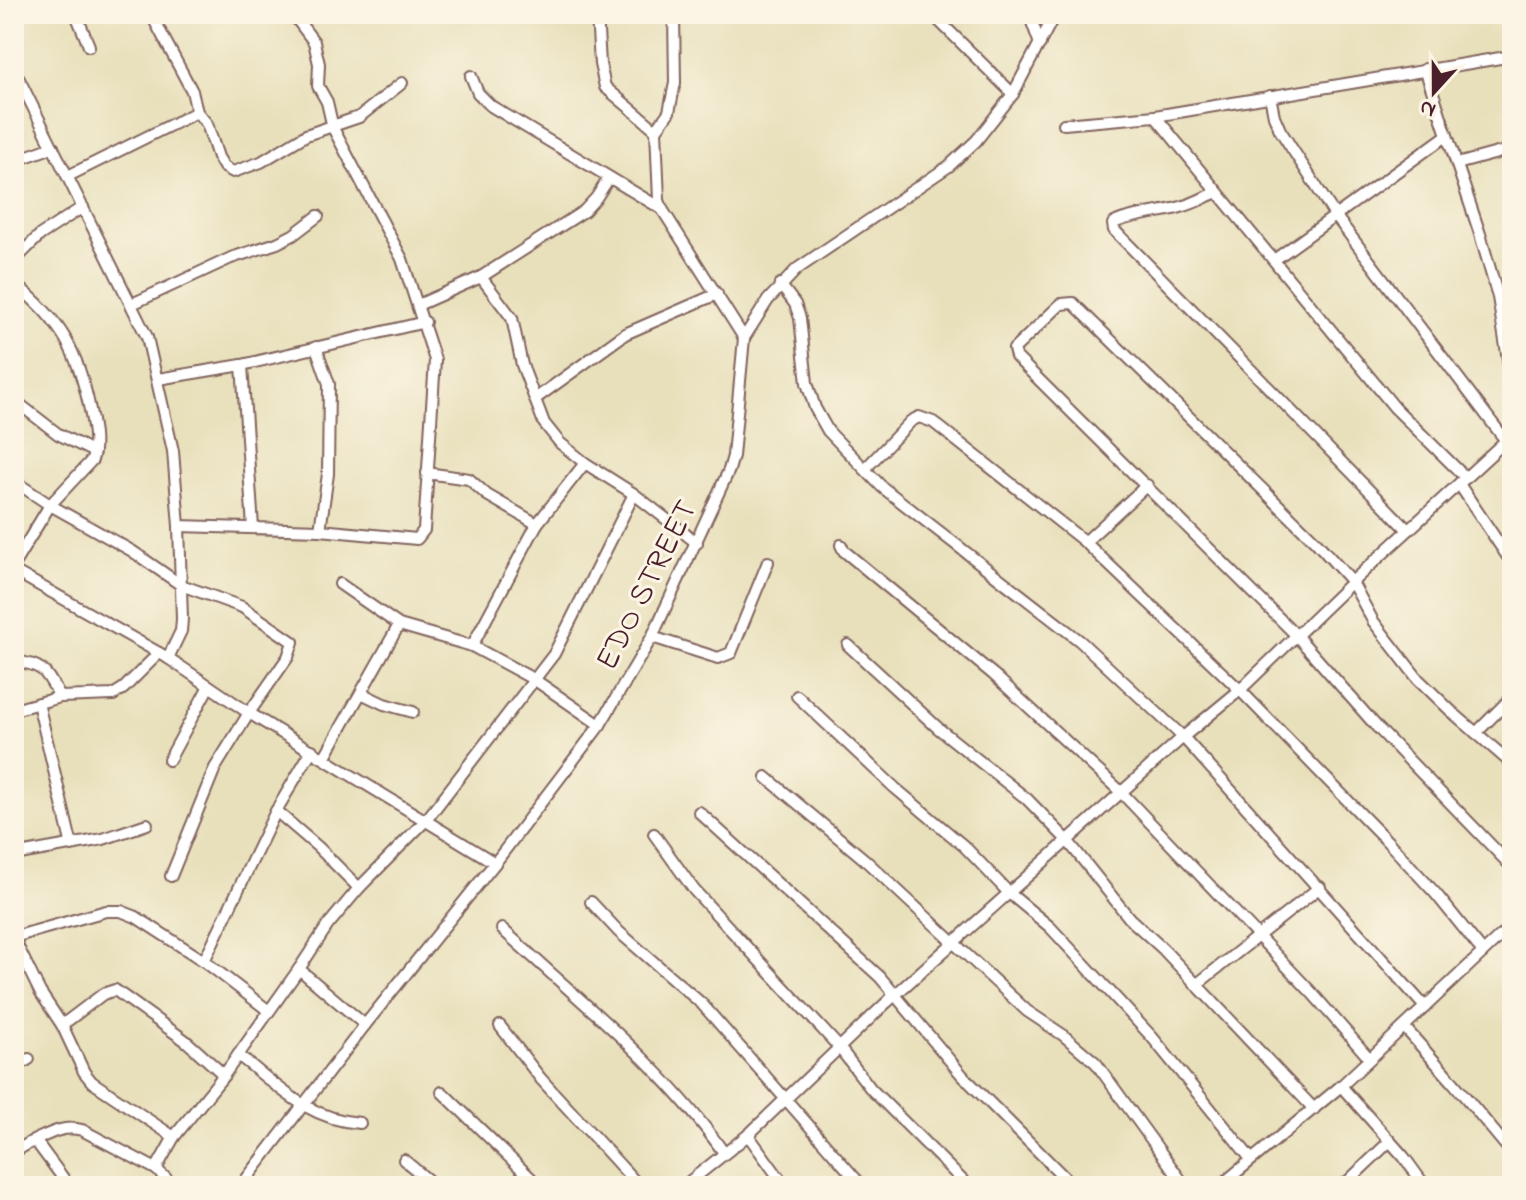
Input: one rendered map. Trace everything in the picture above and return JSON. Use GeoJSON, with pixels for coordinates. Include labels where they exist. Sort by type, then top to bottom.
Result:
{"type":"FeatureCollection","features":[{"type":"Feature","properties":{"kind":"street"},"geometry":{"type":"LineString","coordinates":[[76,14],[89,46]]}},
{"type":"Feature","properties":{"kind":"street"},"geometry":{"type":"LineString","coordinates":[[151,14],[192,91],[197,112],[207,124],[224,167],[236,173],[306,135],[333,128],[366,113],[402,83]]}},
{"type":"Feature","properties":{"kind":"street"},"geometry":{"type":"LineString","coordinates":[[179,526],[320,530],[417,539],[424,530],[435,360],[402,259],[333,128],[327,102],[318,86],[314,42],[293,14]]}},
{"type":"Feature","properties":{"kind":"street"},"geometry":{"type":"LineString","coordinates":[[597,14],[600,64],[605,87],[656,130]]}},
{"type":"Feature","properties":{"kind":"street"},"geometry":{"type":"LineString","coordinates":[[662,209],[656,130],[669,112],[673,95],[674,14]]}},
{"type":"Feature","properties":{"kind":"street"},"geometry":{"type":"LineString","coordinates":[[932,14],[1013,94]]}},
{"type":"Feature","properties":{"kind":"street"},"geometry":{"type":"LineString","coordinates":[[1029,14],[1040,44]]}},
{"type":"Feature","properties":{"kind":"street","name":"EDO STREET"},"geometry":{"type":"LineString","coordinates":[[241,1186],[600,725],[652,637],[732,463],[744,338],[780,284],[819,253],[949,166],[976,141],[1013,94],[1055,14]]}},
{"type":"Feature","properties":{"kind":"street"},"geometry":{"type":"LineString","coordinates":[[1064,124],[1155,116],[1425,69],[1511,60]]}},
{"type":"Feature","properties":{"kind":"street"},"geometry":{"type":"LineString","coordinates":[[14,69],[147,337],[173,451],[181,585],[181,631],[163,656],[124,688],[113,695],[60,697],[14,710]]}},
{"type":"Feature","properties":{"kind":"street"},"geometry":{"type":"LineString","coordinates":[[1425,69],[1498,297],[1512,385]]}},
{"type":"Feature","properties":{"kind":"street"},"geometry":{"type":"LineString","coordinates":[[471,76],[478,93],[491,106],[662,209],[744,338]]}},
{"type":"Feature","properties":{"kind":"street"},"geometry":{"type":"LineString","coordinates":[[684,1186],[748,1135],[838,1046],[954,941],[1240,690],[1509,438],[1334,214],[1280,130],[1270,96]]}},
{"type":"Feature","properties":{"kind":"street"},"geometry":{"type":"LineString","coordinates":[[68,176],[197,112]]}},
{"type":"Feature","properties":{"kind":"street"},"geometry":{"type":"LineString","coordinates":[[1155,116],[1395,408],[1462,481],[1512,563]]}},
{"type":"Feature","properties":{"kind":"street"},"geometry":{"type":"LineString","coordinates":[[1274,260],[1446,136]]}},
{"type":"Feature","properties":{"kind":"street"},"geometry":{"type":"LineString","coordinates":[[14,161],[53,147]]}},
{"type":"Feature","properties":{"kind":"street"},"geometry":{"type":"LineString","coordinates":[[1457,164],[1512,149]]}},
{"type":"Feature","properties":{"kind":"street"},"geometry":{"type":"LineString","coordinates":[[418,305],[481,277],[584,211],[609,178]]}},
{"type":"Feature","properties":{"kind":"street"},"geometry":{"type":"LineString","coordinates":[[1217,192],[1185,206],[1118,220],[1113,224],[1114,230],[1408,530]]}},
{"type":"Feature","properties":{"kind":"street"},"geometry":{"type":"LineString","coordinates":[[14,261],[40,235],[83,207]]}},
{"type":"Feature","properties":{"kind":"street"},"geometry":{"type":"LineString","coordinates":[[132,304],[231,258],[277,243],[318,216]]}},
{"type":"Feature","properties":{"kind":"street"},"geometry":{"type":"LineString","coordinates":[[481,277],[512,318],[522,365],[544,423],[560,443],[634,494],[697,543]]}},
{"type":"Feature","properties":{"kind":"street"},"geometry":{"type":"LineString","coordinates":[[14,283],[34,299],[68,340],[75,354],[91,416],[94,452],[86,467],[50,505],[14,564]]}},
{"type":"Feature","properties":{"kind":"street"},"geometry":{"type":"LineString","coordinates":[[780,284],[795,304],[800,318],[807,383],[815,408],[828,431],[882,487],[1080,641],[1183,737],[1425,1007]]}},
{"type":"Feature","properties":{"kind":"street"},"geometry":{"type":"LineString","coordinates":[[535,399],[625,334],[717,294]]}},
{"type":"Feature","properties":{"kind":"street"},"geometry":{"type":"LineString","coordinates":[[1512,764],[1418,679],[1373,621],[1352,582],[1316,542],[1073,303],[1061,304],[1014,349],[1014,353],[1296,635],[1377,727],[1512,867]]}},
{"type":"Feature","properties":{"kind":"street"},"geometry":{"type":"LineString","coordinates":[[158,379],[242,365],[425,322]]}},
{"type":"Feature","properties":{"kind":"street"},"geometry":{"type":"LineString","coordinates":[[316,347],[329,384],[328,474],[320,530]]}},
{"type":"Feature","properties":{"kind":"street"},"geometry":{"type":"LineString","coordinates":[[242,365],[253,528]]}},
{"type":"Feature","properties":{"kind":"street"},"geometry":{"type":"LineString","coordinates":[[14,400],[58,434],[94,452]]}},
{"type":"Feature","properties":{"kind":"street"},"geometry":{"type":"LineString","coordinates":[[865,469],[911,421],[926,418],[1085,542],[1240,690],[1417,873],[1483,952]]}},
{"type":"Feature","properties":{"kind":"street"},"geometry":{"type":"LineString","coordinates":[[472,646],[537,524],[585,463]]}},
{"type":"Feature","properties":{"kind":"street"},"geometry":{"type":"LineString","coordinates":[[427,473],[469,479],[498,503],[537,524]]}},
{"type":"Feature","properties":{"kind":"street"},"geometry":{"type":"LineString","coordinates":[[14,481],[132,551],[181,585],[242,607],[293,642],[288,657],[215,768],[171,876]]}},
{"type":"Feature","properties":{"kind":"street"},"geometry":{"type":"LineString","coordinates":[[1085,542],[1147,485]]}},
{"type":"Feature","properties":{"kind":"street"},"geometry":{"type":"LineString","coordinates":[[156,1169],[174,1137],[224,1075],[328,925],[359,888],[427,819],[554,654],[634,494]]}},
{"type":"Feature","properties":{"kind":"street"},"geometry":{"type":"LineString","coordinates":[[841,545],[844,551],[994,675],[1121,792],[1313,994],[1369,1058]]}},
{"type":"Feature","properties":{"kind":"street"},"geometry":{"type":"LineString","coordinates":[[652,637],[718,658],[725,657],[731,653],[768,562]]}},
{"type":"Feature","properties":{"kind":"street"},"geometry":{"type":"LineString","coordinates":[[14,571],[163,656],[249,713],[495,863]]}},
{"type":"Feature","properties":{"kind":"street"},"geometry":{"type":"LineString","coordinates":[[340,584],[399,625],[472,646],[535,680],[600,725]]}},
{"type":"Feature","properties":{"kind":"street"},"geometry":{"type":"LineString","coordinates":[[324,758],[399,625]]}},
{"type":"Feature","properties":{"kind":"street"},"geometry":{"type":"LineString","coordinates":[[848,645],[938,728],[1027,799],[1067,840],[1130,919],[1162,948],[1314,1109]]}},
{"type":"Feature","properties":{"kind":"street"},"geometry":{"type":"LineString","coordinates":[[14,661],[38,665],[45,670],[60,697]]}},
{"type":"Feature","properties":{"kind":"street"},"geometry":{"type":"LineString","coordinates":[[169,760],[209,686]]}},
{"type":"Feature","properties":{"kind":"street"},"geometry":{"type":"LineString","coordinates":[[361,693],[384,704],[413,712]]}},
{"type":"Feature","properties":{"kind":"street"},"geometry":{"type":"LineString","coordinates":[[797,696],[895,788],[965,847],[1009,893],[1050,927],[1152,1037],[1251,1159]]}},
{"type":"Feature","properties":{"kind":"street"},"geometry":{"type":"LineString","coordinates":[[1476,733],[1512,697]]}},
{"type":"Feature","properties":{"kind":"street"},"geometry":{"type":"LineString","coordinates":[[38,703],[72,846]]}},
{"type":"Feature","properties":{"kind":"street"},"geometry":{"type":"LineString","coordinates":[[204,961],[276,811],[312,750]]}},
{"type":"Feature","properties":{"kind":"street"},"geometry":{"type":"LineString","coordinates":[[766,777],[864,859],[1027,1011],[1063,1035],[1096,1063],[1185,1186]]}},
{"type":"Feature","properties":{"kind":"street"},"geometry":{"type":"LineString","coordinates":[[276,811],[359,888]]}},
{"type":"Feature","properties":{"kind":"street"},"geometry":{"type":"LineString","coordinates":[[699,812],[880,977],[962,1075],[1073,1186]]}},
{"type":"Feature","properties":{"kind":"street"},"geometry":{"type":"LineString","coordinates":[[14,855],[72,846],[147,824]]}},
{"type":"Feature","properties":{"kind":"street"},"geometry":{"type":"LineString","coordinates":[[654,834],[694,890],[838,1046],[871,1089],[968,1186]]}},
{"type":"Feature","properties":{"kind":"street"},"geometry":{"type":"LineString","coordinates":[[1196,985],[1320,887]]}},
{"type":"Feature","properties":{"kind":"street"},"geometry":{"type":"LineString","coordinates":[[591,902],[619,932],[702,1004],[862,1186]]}},
{"type":"Feature","properties":{"kind":"street"},"geometry":{"type":"LineString","coordinates":[[174,1137],[92,1082],[84,1072],[62,1025],[40,992],[14,938],[106,911],[121,911],[136,917],[204,961],[269,1011]]}},
{"type":"Feature","properties":{"kind":"street"},"geometry":{"type":"LineString","coordinates":[[1220,1186],[1341,1086],[1512,925]]}},
{"type":"Feature","properties":{"kind":"street"},"geometry":{"type":"LineString","coordinates":[[502,929],[672,1086],[724,1153]]}},
{"type":"Feature","properties":{"kind":"street"},"geometry":{"type":"LineString","coordinates":[[299,969],[365,1025]]}},
{"type":"Feature","properties":{"kind":"street"},"geometry":{"type":"LineString","coordinates":[[62,1025],[109,990],[115,990],[186,1041],[224,1075]]}},
{"type":"Feature","properties":{"kind":"street"},"geometry":{"type":"LineString","coordinates":[[500,1026],[541,1079],[639,1186]]}},
{"type":"Feature","properties":{"kind":"street"},"geometry":{"type":"LineString","coordinates":[[1405,1028],[1512,1153]]}},
{"type":"Feature","properties":{"kind":"street"},"geometry":{"type":"LineString","coordinates":[[238,1055],[303,1106],[328,1119],[360,1123]]}},
{"type":"Feature","properties":{"kind":"street"},"geometry":{"type":"LineString","coordinates":[[14,1068],[29,1059]]}},
{"type":"Feature","properties":{"kind":"street"},"geometry":{"type":"LineString","coordinates":[[1341,1086],[1425,1186]]}},
{"type":"Feature","properties":{"kind":"street"},"geometry":{"type":"LineString","coordinates":[[442,1092],[539,1186]]}},
{"type":"Feature","properties":{"kind":"street"},"geometry":{"type":"LineString","coordinates":[[14,1152],[59,1129],[70,1127],[82,1130],[156,1169],[174,1186]]}},
{"type":"Feature","properties":{"kind":"street"},"geometry":{"type":"LineString","coordinates":[[748,1135],[785,1186]]}},
{"type":"Feature","properties":{"kind":"street"},"geometry":{"type":"LineString","coordinates":[[1343,1186],[1390,1141]]}},
{"type":"Feature","properties":{"kind":"street"},"geometry":{"type":"LineString","coordinates":[[31,1142],[41,1147],[69,1186]]}},
{"type":"Feature","properties":{"kind":"street"},"geometry":{"type":"LineString","coordinates":[[404,1160],[435,1186]]}}]}
